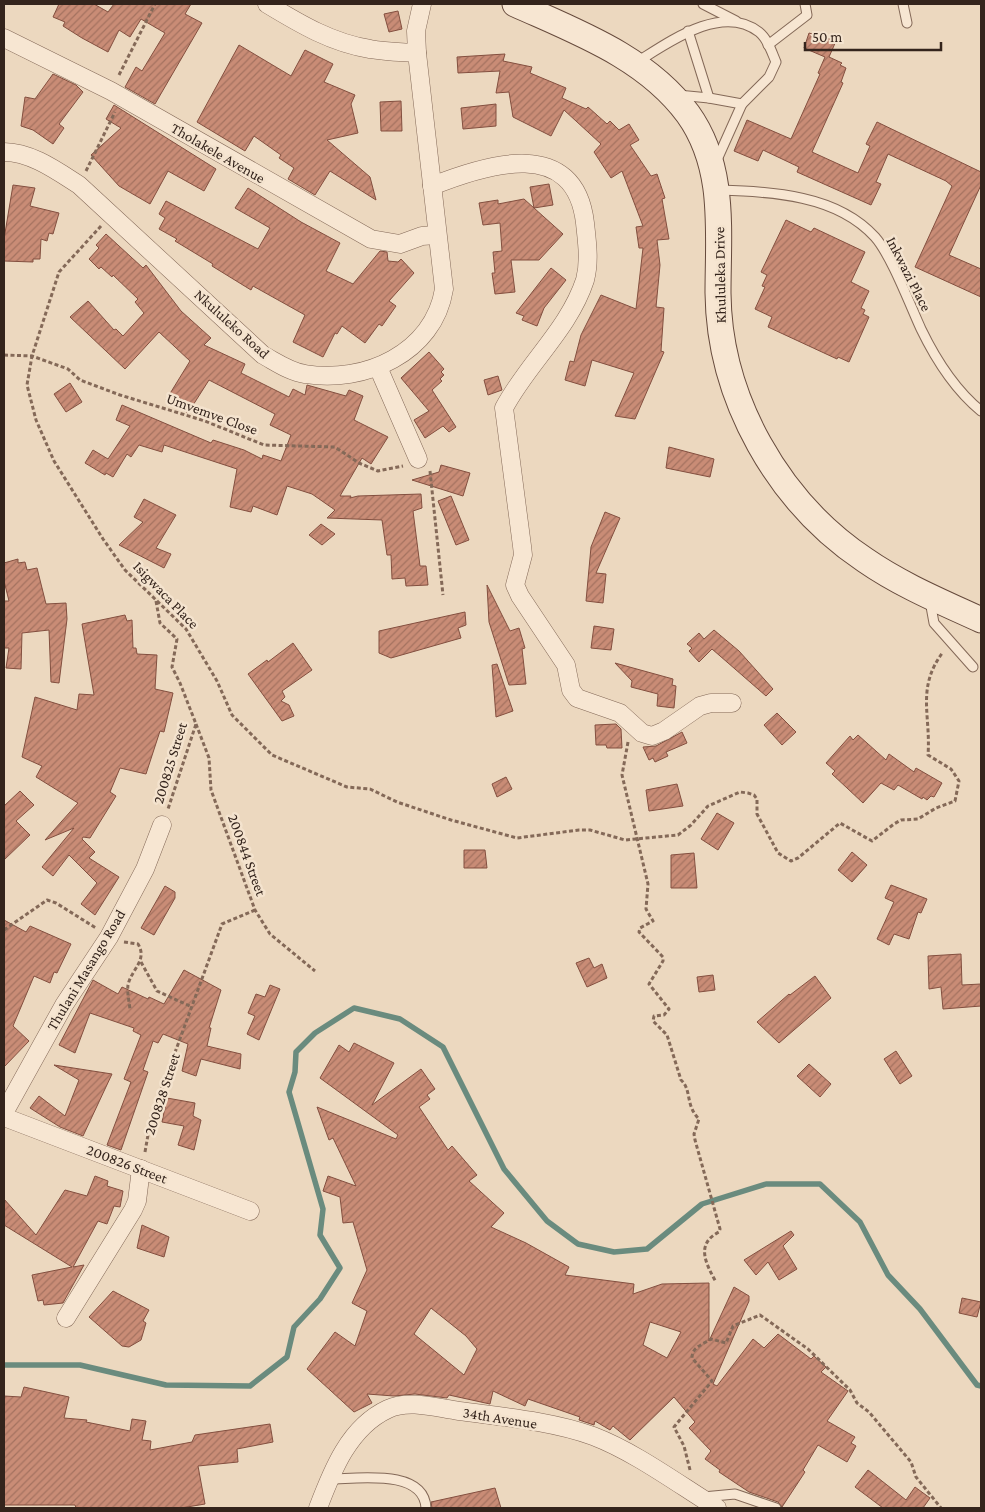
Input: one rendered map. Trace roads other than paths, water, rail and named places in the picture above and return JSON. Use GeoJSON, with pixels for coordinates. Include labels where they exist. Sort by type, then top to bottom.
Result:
{"type":"FeatureCollection","features":[{"type":"Feature","properties":{"kind":"street"},"geometry":{"type":"LineString","coordinates":[[267,4],[309,29],[338,41],[370,50],[417,52]]}},
{"type":"Feature","properties":{"kind":"street","name":"Nkululeko Road"},"geometry":{"type":"LineString","coordinates":[[4,152],[33,160],[55,170],[79,185],[263,355],[285,368],[304,374],[325,376],[349,375],[378,367],[412,346],[426,332],[440,308],[444,289],[436,235],[417,52],[416,31],[422,4]]}},
{"type":"Feature","properties":{"kind":"street","name":"Khululeka Drive"},"geometry":{"type":"LineString","coordinates":[[515,4],[615,50],[635,63],[672,95],[701,135],[715,179],[718,314],[723,344],[731,378],[758,442],[776,470],[817,523],[866,561],[929,596],[981,620]]}},
{"type":"Feature","properties":{"kind":"street","name":"Tholakele Avenue"},"geometry":{"type":"LineString","coordinates":[[4,38],[117,95],[371,239],[400,244],[422,236],[436,235]]}},
{"type":"Feature","properties":{"kind":"street"},"geometry":{"type":"LineString","coordinates":[[432,186],[460,175],[516,162],[546,166],[565,177],[574,190],[584,213],[588,257],[585,280],[568,315],[504,408],[523,555],[515,585],[520,596],[566,666],[571,690],[577,698],[620,713],[642,733],[652,736],[664,731],[700,706],[711,703],[732,703]]}},
{"type":"Feature","properties":{"kind":"street"},"geometry":{"type":"LineString","coordinates":[[378,367],[418,459]]}},
{"type":"Feature","properties":{"kind":"street","name":"Thulani Masango Road"},"geometry":{"type":"LineString","coordinates":[[4,1113],[64,1005],[109,937],[146,869],[162,825]]}},
{"type":"Feature","properties":{"kind":"street","name":"200826 Street"},"geometry":{"type":"LineString","coordinates":[[4,1118],[250,1211]]}},
{"type":"Feature","properties":{"kind":"street"},"geometry":{"type":"LineString","coordinates":[[66,1318],[133,1210],[137,1201],[141,1169]]}},
{"type":"Feature","properties":{"kind":"street","name":"34th Avenue"},"geometry":{"type":"LineString","coordinates":[[318,1508],[329,1479],[346,1448],[366,1424],[378,1414],[396,1406],[421,1405],[524,1420],[593,1436],[717,1508]]}},
{"type":"Feature","properties":{"kind":"lane"},"geometry":{"type":"LineString","coordinates":[[703,4],[760,32],[776,62],[769,77],[742,104],[715,179]]}},
{"type":"Feature","properties":{"kind":"lane"},"geometry":{"type":"LineString","coordinates":[[768,45],[802,21],[807,14],[805,4]]}},
{"type":"Feature","properties":{"kind":"lane"},"geometry":{"type":"LineString","coordinates":[[903,4],[907,23]]}},
{"type":"Feature","properties":{"kind":"lane"},"geometry":{"type":"LineString","coordinates":[[635,63],[688,31],[714,23],[728,22],[746,26]]}},
{"type":"Feature","properties":{"kind":"lane"},"geometry":{"type":"LineString","coordinates":[[688,31],[709,98]]}},
{"type":"Feature","properties":{"kind":"lane"},"geometry":{"type":"LineString","coordinates":[[672,95],[709,98],[742,104]]}},
{"type":"Feature","properties":{"kind":"lane","name":"Inkwazi Place"},"geometry":{"type":"LineString","coordinates":[[715,179],[794,195],[836,210],[860,224],[875,237],[885,252],[927,341],[951,381],[967,400],[981,411]]}},
{"type":"Feature","properties":{"kind":"lane"},"geometry":{"type":"LineString","coordinates":[[929,596],[934,623],[973,667]]}},
{"type":"Feature","properties":{"kind":"lane"},"geometry":{"type":"LineString","coordinates":[[329,1479],[399,1479],[420,1492],[425,1500],[426,1508]]}},
{"type":"Feature","properties":{"kind":"lane"},"geometry":{"type":"LineString","coordinates":[[700,1498],[735,1494],[776,1508]]}},
{"type":"Feature","properties":{"kind":"waterway"},"geometry":{"type":"LineString","coordinates":[[4,1365],[80,1365],[166,1385],[250,1386],[287,1357],[294,1327],[320,1299],[340,1268],[320,1235],[323,1209],[289,1092],[295,1072],[296,1052],[315,1033],[354,1008],[400,1019],[443,1047],[504,1169],[547,1221],[578,1244],[614,1252],[647,1249],[702,1204],[766,1184],[820,1184],[860,1222],[888,1275],[920,1309],[977,1385],[981,1386]]}}]}
